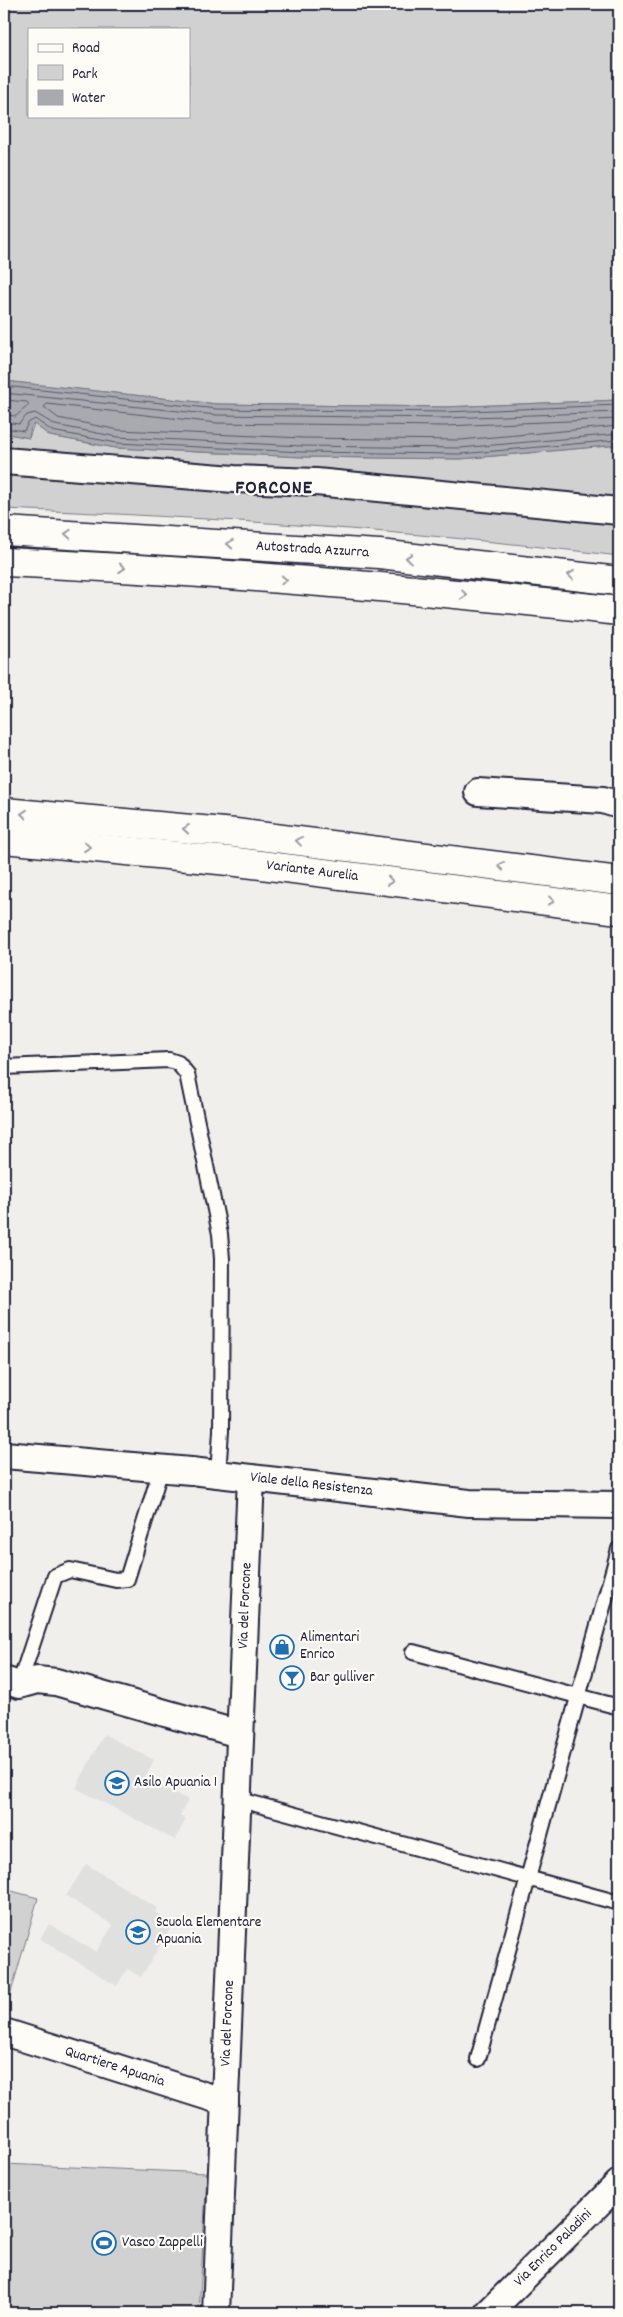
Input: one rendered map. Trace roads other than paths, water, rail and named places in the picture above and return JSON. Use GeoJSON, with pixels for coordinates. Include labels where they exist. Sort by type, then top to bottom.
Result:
{"type":"FeatureCollection","features":[{"type":"Feature","properties":{"kind":"highway","name":"Autostrada Azzurra"},"geometry":{"type":"LineString","coordinates":[[4,531],[379,554],[619,581]]}},
{"type":"Feature","properties":{"kind":"highway","name":"Autostrada Azzurra"},"geometry":{"type":"LineString","coordinates":[[4,562],[97,566],[373,586],[619,611]]}},
{"type":"Feature","properties":{"kind":"highway","name":"Variante Aurelia"},"geometry":{"type":"LineString","coordinates":[[4,812],[347,846],[619,881]]}},
{"type":"Feature","properties":{"kind":"highway","name":"Variante Aurelia"},"geometry":{"type":"LineString","coordinates":[[4,839],[229,860],[619,910]]}},
{"type":"Feature","properties":{"kind":"street"},"geometry":{"type":"LineString","coordinates":[[4,461],[234,479],[316,482],[619,511]]}},
{"type":"Feature","properties":{"kind":"street"},"geometry":{"type":"LineString","coordinates":[[478,792],[604,800],[619,805]]}},
{"type":"Feature","properties":{"kind":"street","name":"Viale della Resistenza"},"geometry":{"type":"LineString","coordinates":[[4,1455],[218,1474],[469,1503],[619,1505]]}},
{"type":"Feature","properties":{"kind":"street","name":"Via del Forcone"},"geometry":{"type":"LineString","coordinates":[[216,2313],[251,1478]]}},
{"type":"Feature","properties":{"kind":"street"},"geometry":{"type":"LineString","coordinates":[[11,1683],[37,1680],[56,1682],[239,1734]]}},
{"type":"Feature","properties":{"kind":"street","name":"Quartiere Apuania"},"geometry":{"type":"LineString","coordinates":[[4,2032],[225,2102]]}},
{"type":"Feature","properties":{"kind":"street","name":"Via Enrico Paladini"},"geometry":{"type":"LineString","coordinates":[[488,2313],[619,2183]]}},
{"type":"Feature","properties":{"kind":"lane"},"geometry":{"type":"LineString","coordinates":[[4,1068],[169,1060],[178,1063],[187,1074],[218,1225],[222,1259],[222,1431],[218,1474]]}},
{"type":"Feature","properties":{"kind":"lane"},"geometry":{"type":"LineString","coordinates":[[11,1683],[55,1576],[70,1570],[116,1580],[127,1579],[161,1469]]}},
{"type":"Feature","properties":{"kind":"lane"},"geometry":{"type":"LineString","coordinates":[[478,2059],[619,1549]]}},
{"type":"Feature","properties":{"kind":"lane"},"geometry":{"type":"LineString","coordinates":[[413,1652],[619,1707]]}},
{"type":"Feature","properties":{"kind":"lane"},"geometry":{"type":"LineString","coordinates":[[237,1799],[619,1903]]}},
{"type":"Feature","properties":{"kind":"water"},"geometry":{"type":"Polygon","coordinates":[[[4,381],[217,404],[444,407],[619,400],[619,445],[460,459],[302,457],[116,448],[50,436],[34,424],[31,427],[29,438],[4,433],[4,381]]]}},
{"type":"Feature","properties":{"kind":"place","name":"Alimentari Enrico"},"geometry":{"type":"Point","coordinates":[282,1647]}},
{"type":"Feature","properties":{"kind":"place","name":"Bar gulliver"},"geometry":{"type":"Point","coordinates":[292,1678]}},
{"type":"Feature","properties":{"kind":"place","name":"Asilo Apuania 1"},"geometry":{"type":"Point","coordinates":[117,1783]}},
{"type":"Feature","properties":{"kind":"place","name":"Scuola Elementare Apuania"},"geometry":{"type":"Point","coordinates":[138,1932]}},
{"type":"Feature","properties":{"kind":"place","name":"Vasco Zappelli"},"geometry":{"type":"Point","coordinates":[104,2243]}},
{"type":"Feature","properties":{"kind":"district","name":"FORCONE"},"geometry":{"type":"Point","coordinates":[274,489]}}]}
